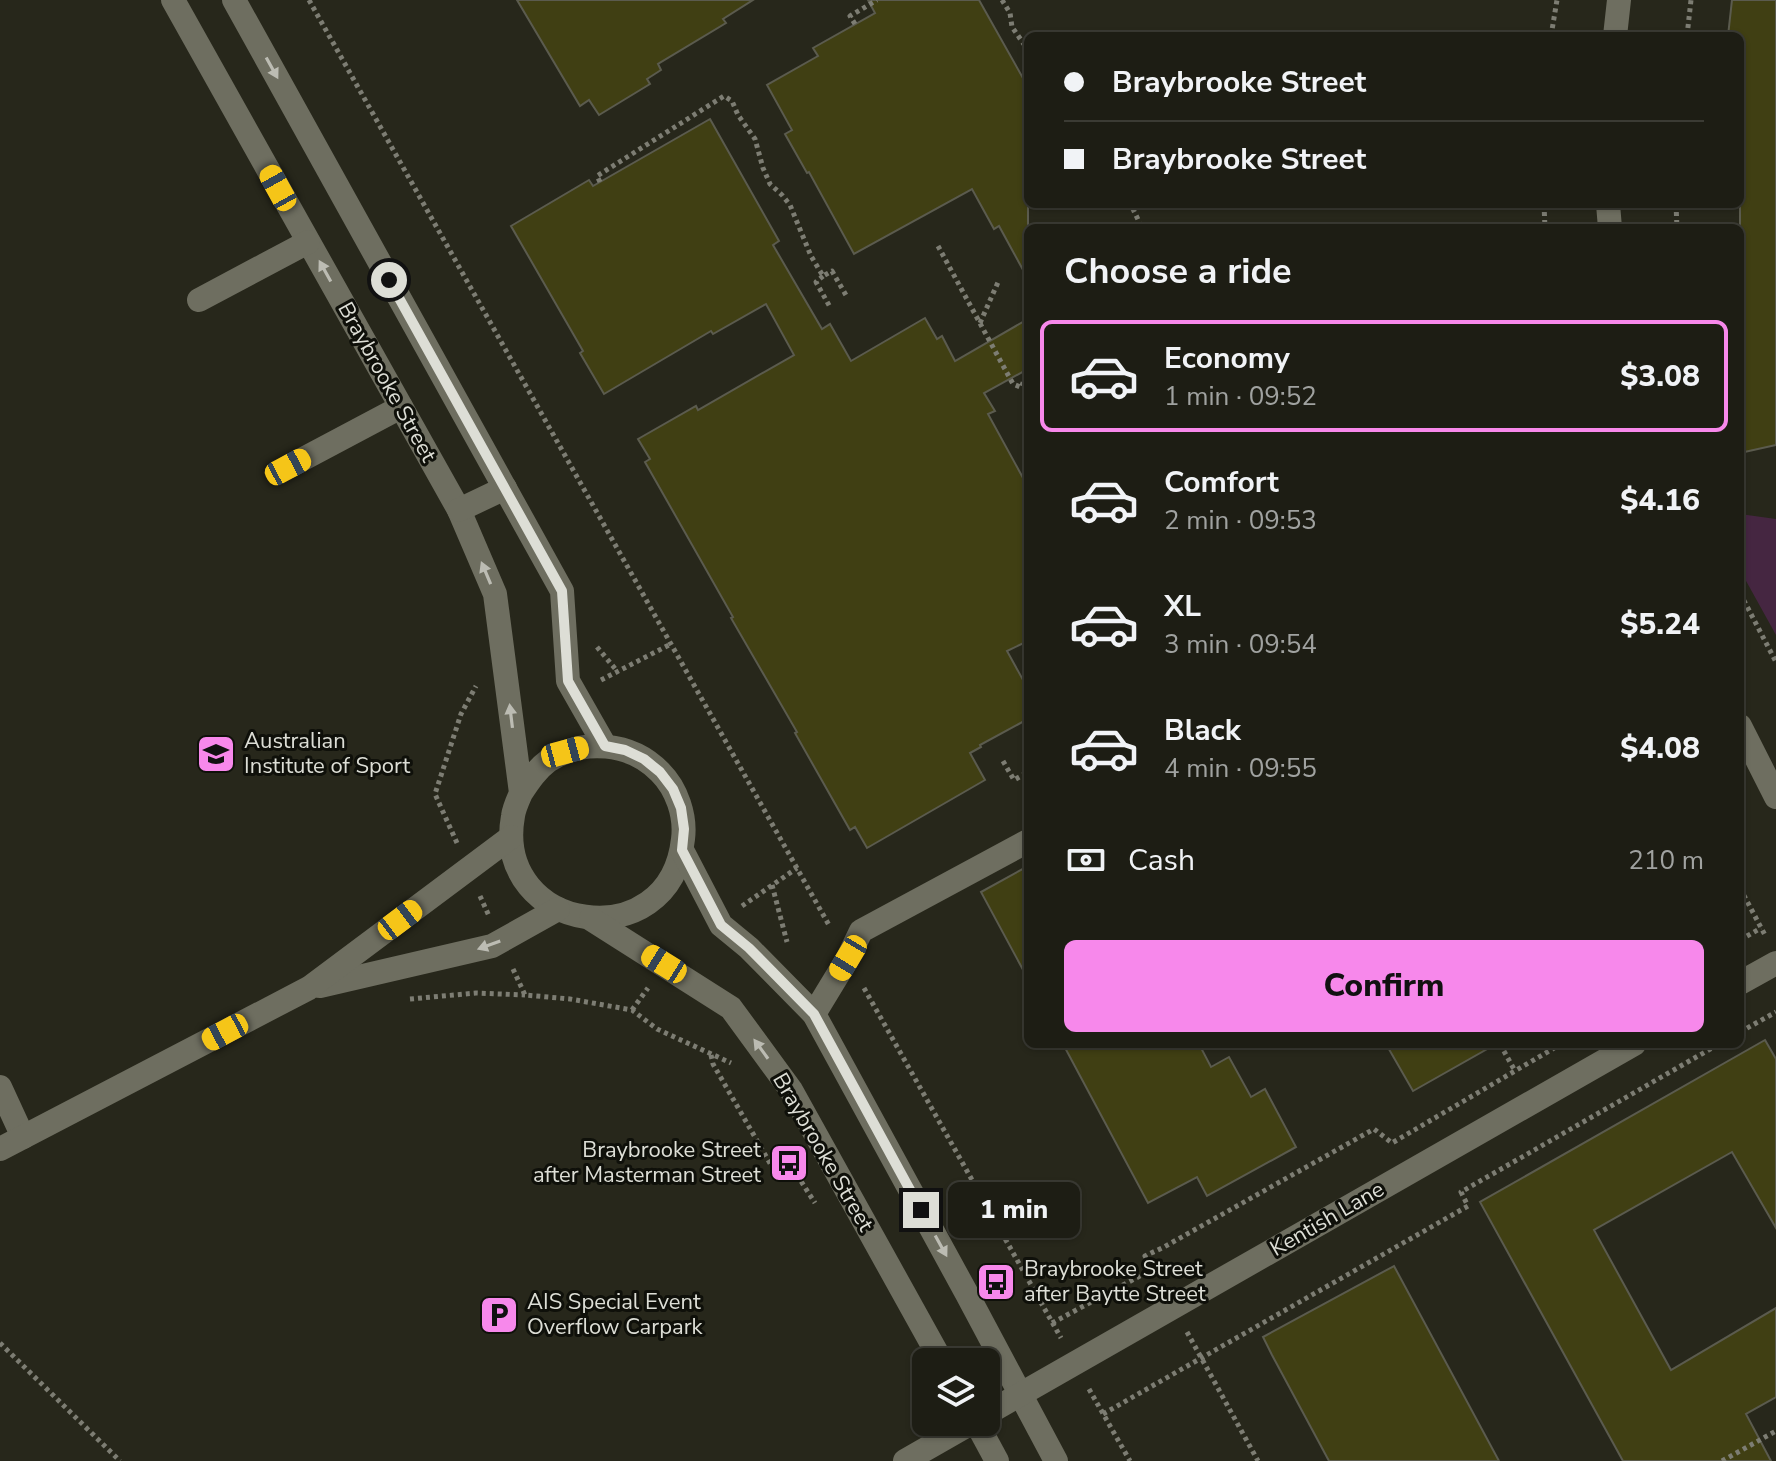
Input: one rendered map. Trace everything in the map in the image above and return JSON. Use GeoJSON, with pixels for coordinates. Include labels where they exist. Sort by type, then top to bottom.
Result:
{"type":"FeatureCollection","features":[{"type":"Feature","properties":{"kind":"street","name":"Braybrooke Street"},"geometry":{"type":"LineString","coordinates":[[173,0],[459,510],[495,594],[521,793]]}},
{"type":"Feature","properties":{"kind":"street"},"geometry":{"type":"LineString","coordinates":[[234,0],[562,591],[568,681],[605,746]]}},
{"type":"Feature","properties":{"kind":"street"},"geometry":{"type":"LineString","coordinates":[[1615,32],[1619,0]]}},
{"type":"Feature","properties":{"kind":"street"},"geometry":{"type":"LineString","coordinates":[[199,300],[308,242]]}},
{"type":"Feature","properties":{"kind":"street"},"geometry":{"type":"LineString","coordinates":[[288,467],[401,407]]}},
{"type":"Feature","properties":{"kind":"street"},"geometry":{"type":"LineString","coordinates":[[459,510],[505,488]]}},
{"type":"Feature","properties":{"kind":"street"},"geometry":{"type":"LineString","coordinates":[[1744,734],[1776,797]]}},
{"type":"Feature","properties":{"kind":"street"},"geometry":{"type":"LineString","coordinates":[[605,746],[625,750],[644,759],[660,772],[673,789],[681,808],[684,829],[682,850],[675,869],[664,887],[649,902],[631,912],[611,918],[591,919],[558,909],[525,880],[515,859],[511,837],[513,814],[521,793],[532,776],[547,762],[565,752],[605,746]]}},
{"type":"Feature","properties":{"kind":"street"},"geometry":{"type":"LineString","coordinates":[[0,1149],[309,988],[511,837]]}},
{"type":"Feature","properties":{"kind":"street"},"geometry":{"type":"LineString","coordinates":[[814,1014],[861,931],[1024,843]]}},
{"type":"Feature","properties":{"kind":"street"},"geometry":{"type":"LineString","coordinates":[[682,850],[721,925],[749,948],[814,1014],[1056,1461]]}},
{"type":"Feature","properties":{"kind":"street"},"geometry":{"type":"LineString","coordinates":[[309,988],[492,946],[558,909]]}},
{"type":"Feature","properties":{"kind":"street","name":"Braybrooke Street"},"geometry":{"type":"LineString","coordinates":[[591,919],[731,1008],[791,1090],[934,1348]]}},
{"type":"Feature","properties":{"kind":"street"},"geometry":{"type":"LineString","coordinates":[[1744,979],[1772,952]]}},
{"type":"Feature","properties":{"kind":"street","name":"Kentish Lane"},"geometry":{"type":"LineString","coordinates":[[1000,1406],[1627,1048]]}},
{"type":"Feature","properties":{"kind":"street"},"geometry":{"type":"LineString","coordinates":[[0,1087],[23,1137]]}},
{"type":"Feature","properties":{"kind":"street"},"geometry":{"type":"LineString","coordinates":[[905,1461],[949,1436]]}},
{"type":"Feature","properties":{"kind":"street"},"geometry":{"type":"LineString","coordinates":[[982,1436],[997,1461]]}},
{"type":"Feature","properties":{"kind":"path"},"geometry":{"type":"LineString","coordinates":[[309,0],[1130,1461]]}},
{"type":"Feature","properties":{"kind":"path"},"geometry":{"type":"LineString","coordinates":[[855,24],[850,16],[877,0]]}},
{"type":"Feature","properties":{"kind":"path"},"geometry":{"type":"LineString","coordinates":[[1002,0],[1010,13],[1012,27],[1024,44]]}},
{"type":"Feature","properties":{"kind":"path"},"geometry":{"type":"LineString","coordinates":[[1552,32],[1557,0]]}},
{"type":"Feature","properties":{"kind":"path"},"geometry":{"type":"LineString","coordinates":[[1687,32],[1691,0]]}},
{"type":"Feature","properties":{"kind":"path"},"geometry":{"type":"LineString","coordinates":[[600,182],[597,176],[724,96],[732,101],[755,139],[770,184],[790,205],[811,256],[823,276]]}},
{"type":"Feature","properties":{"kind":"path"},"geometry":{"type":"LineString","coordinates":[[938,246],[1013,384],[1024,388]]}},
{"type":"Feature","properties":{"kind":"path"},"geometry":{"type":"LineString","coordinates":[[830,307],[816,282],[823,276],[832,271],[847,297]]}},
{"type":"Feature","properties":{"kind":"path"},"geometry":{"type":"LineString","coordinates":[[980,324],[999,280]]}},
{"type":"Feature","properties":{"kind":"path"},"geometry":{"type":"LineString","coordinates":[[1744,601],[1776,662]]}},
{"type":"Feature","properties":{"kind":"path"},"geometry":{"type":"LineString","coordinates":[[1003,761],[1014,780],[1024,774]]}},
{"type":"Feature","properties":{"kind":"path"},"geometry":{"type":"LineString","coordinates":[[1744,896],[1772,952]]}},
{"type":"Feature","properties":{"kind":"path"},"geometry":{"type":"LineString","coordinates":[[1744,938],[1761,928]]}},
{"type":"Feature","properties":{"kind":"path"},"geometry":{"type":"LineString","coordinates":[[400,1000],[476,993],[525,995]]}},
{"type":"Feature","properties":{"kind":"path"},"geometry":{"type":"LineString","coordinates":[[1744,1030],[1776,1012]]}},
{"type":"Feature","properties":{"kind":"path"},"geometry":{"type":"LineString","coordinates":[[1502,1048],[1515,1071]]}},
{"type":"Feature","properties":{"kind":"path"},"geometry":{"type":"LineString","coordinates":[[1258,1461],[1145,1256],[1374,1129],[1392,1143],[1554,1048]]}},
{"type":"Feature","properties":{"kind":"path"},"geometry":{"type":"LineString","coordinates":[[1103,1414],[1468,1206],[1461,1192],[1712,1048]]}},
{"type":"Feature","properties":{"kind":"path"},"geometry":{"type":"LineString","coordinates":[[710,1054],[779,1179],[797,1175],[815,1203]]}},
{"type":"Feature","properties":{"kind":"path"},"geometry":{"type":"LineString","coordinates":[[1052,1323],[1153,1269]]}},
{"type":"Feature","properties":{"kind":"path"},"geometry":{"type":"LineString","coordinates":[[0,1343],[120,1461]]}},
{"type":"Feature","properties":{"kind":"path"},"geometry":{"type":"LineString","coordinates":[[1722,1461],[1776,1431]]}},
{"type":"Feature","properties":{"kind":"shaded area"},"geometry":{"type":"Polygon","coordinates":[[[1744,515],[1776,519],[1776,635],[1744,577],[1744,515]]]}},
{"type":"Feature","properties":{"kind":"building"},"geometry":{"type":"Polygon","coordinates":[[[517,0],[753,0],[723,19],[726,23],[658,64],[661,70],[647,79],[650,84],[599,115],[589,100],[580,106],[517,0]]]}},
{"type":"Feature","properties":{"kind":"building"},"geometry":{"type":"Polygon","coordinates":[[[868,0],[979,0],[1024,80],[1024,208],[1028,208],[1028,224],[1024,224],[1024,272],[999,226],[994,229],[972,189],[854,254],[807,173],[785,134],[792,130],[767,85],[818,56],[813,48],[875,13],[868,0]]]}},
{"type":"Feature","properties":{"kind":"building"},"geometry":{"type":"Polygon","coordinates":[[[1732,0],[1776,0],[1776,445],[1744,452],[1744,224],[1740,224],[1740,208],[1744,208],[1744,32],[1728,32],[1732,0]]]}},
{"type":"Feature","properties":{"kind":"building"},"geometry":{"type":"Polygon","coordinates":[[[710,119],[779,241],[773,245],[822,329],[830,324],[851,361],[925,318],[937,339],[942,336],[955,361],[1024,321],[1024,371],[984,393],[995,411],[988,414],[1024,480],[1024,643],[1007,651],[1024,682],[1024,721],[970,753],[985,780],[867,848],[855,827],[850,830],[795,733],[645,462],[650,459],[638,439],[696,406],[698,410],[794,355],[766,304],[713,334],[711,331],[604,394],[580,353],[583,351],[511,226],[589,180],[593,186],[710,119]]]}},
{"type":"Feature","properties":{"kind":"building"},"geometry":{"type":"Polygon","coordinates":[[[1024,868],[1024,972],[981,892],[1024,868]]]}},
{"type":"Feature","properties":{"kind":"building"},"geometry":{"type":"Polygon","coordinates":[[[1765,1040],[1776,1059],[1776,1228],[1732,1152],[1594,1230],[1671,1370],[1776,1308],[1776,1397],[1746,1414],[1771,1461],[1623,1461],[1480,1202],[1765,1040]]]}},
{"type":"Feature","properties":{"kind":"building"},"geometry":{"type":"Polygon","coordinates":[[[1065,1048],[1201,1048],[1211,1067],[1229,1057],[1251,1097],[1265,1089],[1296,1147],[1207,1196],[1197,1177],[1148,1203],[1065,1048]]]}},
{"type":"Feature","properties":{"kind":"building"},"geometry":{"type":"Polygon","coordinates":[[[1388,1048],[1489,1048],[1413,1091],[1388,1048]]]}},
{"type":"Feature","properties":{"kind":"building"},"geometry":{"type":"Polygon","coordinates":[[[1394,1266],[1499,1461],[1329,1461],[1263,1337],[1394,1266]]]}},
{"type":"Feature","properties":{"kind":"place","name":"Australian Institute of Sport"},"geometry":{"type":"Point","coordinates":[216,754]}},
{"type":"Feature","properties":{"kind":"place","name":"Braybrooke Street after Masterman Street"},"geometry":{"type":"Point","coordinates":[789,1163]}},
{"type":"Feature","properties":{"kind":"place","name":"Braybrooke Street after Baytte Street"},"geometry":{"type":"Point","coordinates":[996,1282]}},
{"type":"Feature","properties":{"kind":"place","name":"AIS Special Event Overflow Carpark"},"geometry":{"type":"Point","coordinates":[499,1315]}},
{"type":"Feature","properties":{"kind":"route"},"geometry":{"type":"LineString","coordinates":[[389,280],[562,591],[568,681],[574,693],[605,746],[625,750],[644,759],[660,772],[673,789],[681,808],[684,829],[682,850],[721,925],[749,948],[814,1014],[921,1210]]}}]}
